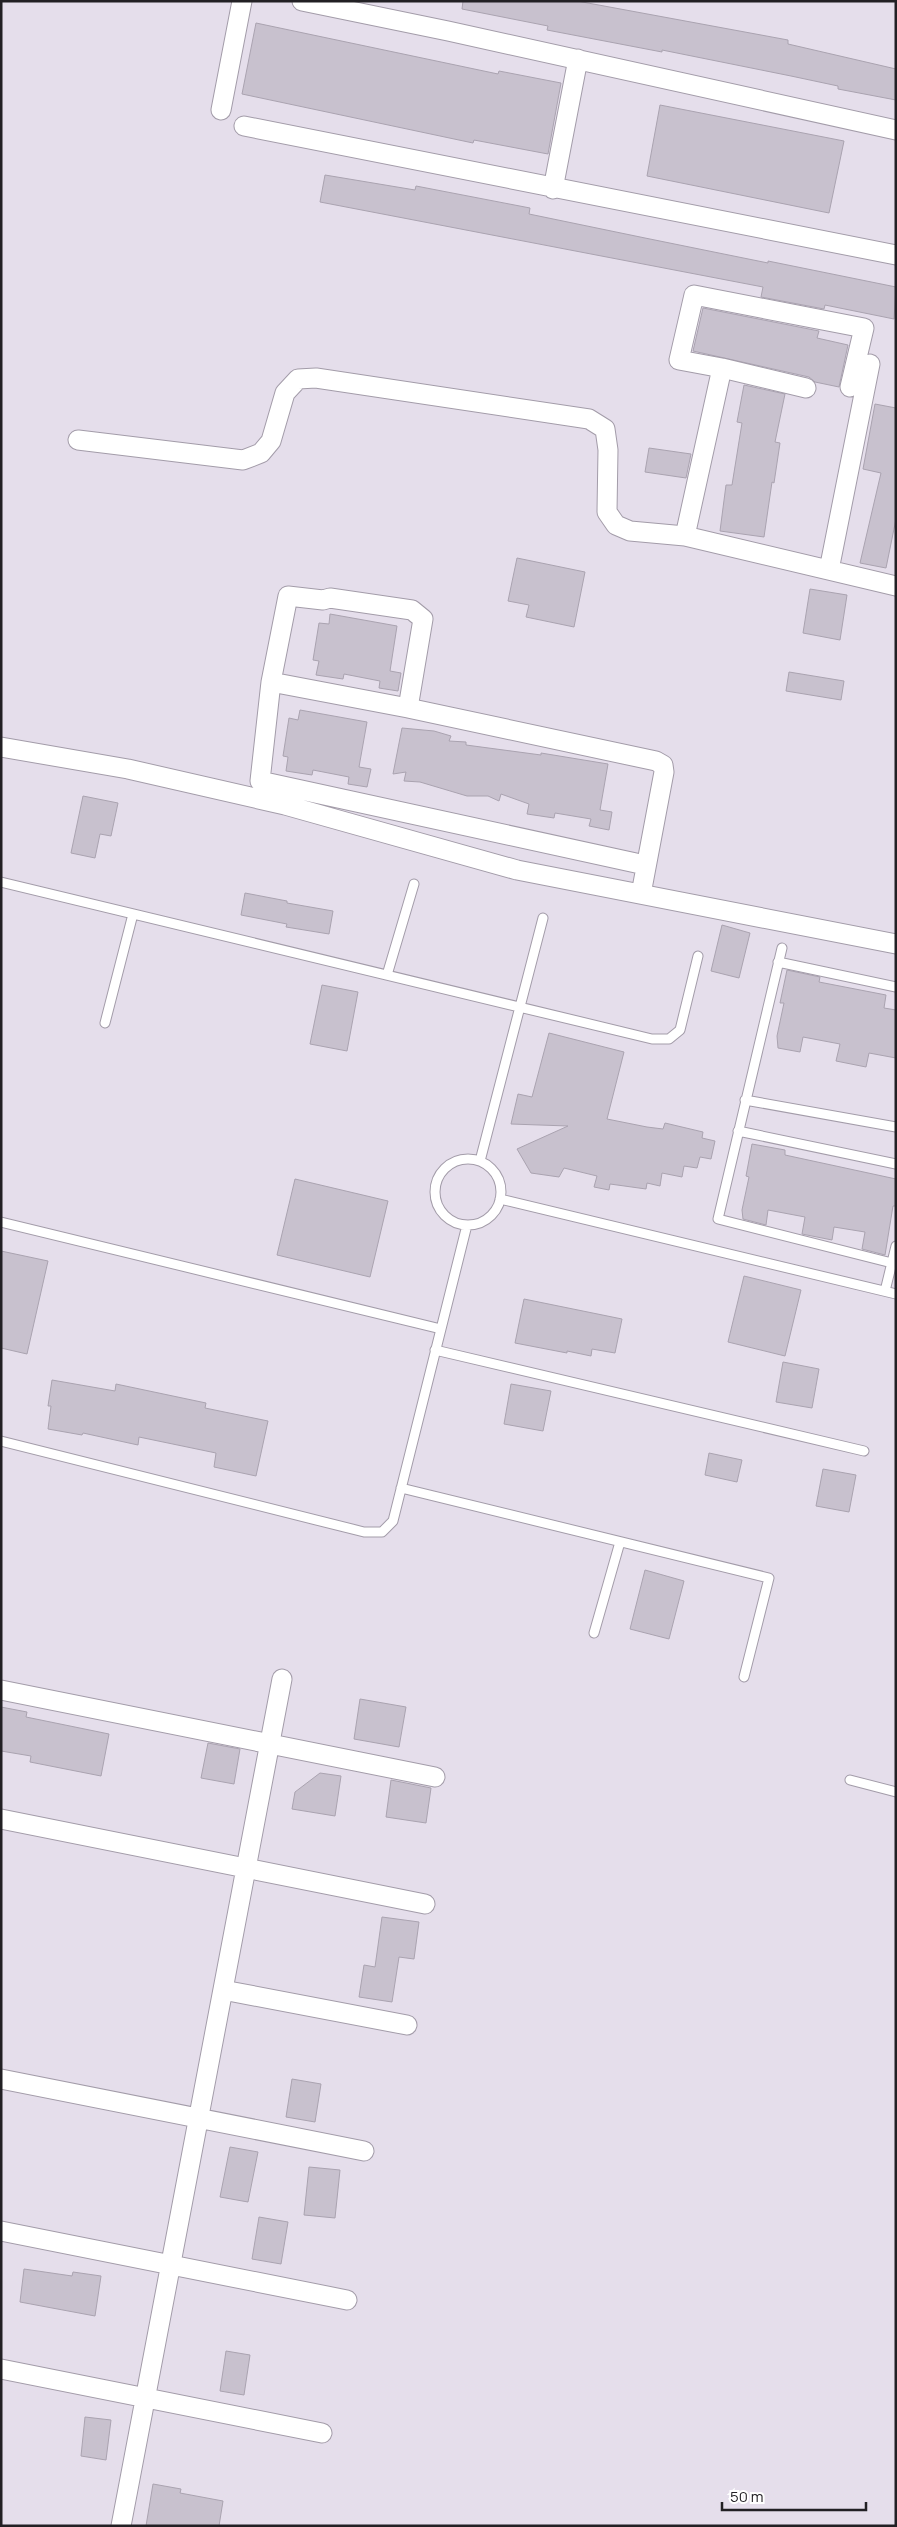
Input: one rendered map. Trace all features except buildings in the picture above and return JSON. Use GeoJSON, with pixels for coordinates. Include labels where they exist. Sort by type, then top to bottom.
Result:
{"type":"FeatureCollection","features":[{"type":"Feature","properties":{"kind":"street"},"geometry":{"type":"LineString","coordinates":[[221,110],[242,1]]}},
{"type":"Feature","properties":{"kind":"street"},"geometry":{"type":"LineString","coordinates":[[302,1],[578,59],[896,130]]}},
{"type":"Feature","properties":{"kind":"street"},"geometry":{"type":"LineString","coordinates":[[553,189],[578,59]]}},
{"type":"Feature","properties":{"kind":"street"},"geometry":{"type":"LineString","coordinates":[[244,126],[896,256]]}},
{"type":"Feature","properties":{"kind":"street"},"geometry":{"type":"LineString","coordinates":[[806,388],[679,360],[694,295],[864,328],[850,387]]}},
{"type":"Feature","properties":{"kind":"street"},"geometry":{"type":"LineString","coordinates":[[830,570],[870,364]]}},
{"type":"Feature","properties":{"kind":"street"},"geometry":{"type":"LineString","coordinates":[[685,536],[722,368]]}},
{"type":"Feature","properties":{"kind":"street"},"geometry":{"type":"LineString","coordinates":[[78,440],[243,460],[261,453],[271,441],[285,392],[298,379],[316,378],[589,419],[605,429],[608,450],[607,512],[616,524],[630,531],[685,536],[896,586]]}},
{"type":"Feature","properties":{"kind":"street"},"geometry":{"type":"LineString","coordinates":[[260,781],[271,682],[288,596],[323,600],[330,598],[412,610],[422,619],[408,708]]}},
{"type":"Feature","properties":{"kind":"street"},"geometry":{"type":"LineString","coordinates":[[271,682],[408,708],[642,758],[663,765],[664,772],[640,894]]}},
{"type":"Feature","properties":{"kind":"street"},"geometry":{"type":"LineString","coordinates":[[1,747],[128,768],[285,804],[517,870],[896,944]]}},
{"type":"Feature","properties":{"kind":"street"},"geometry":{"type":"LineString","coordinates":[[260,781],[646,865]]}},
{"type":"Feature","properties":{"kind":"street"},"geometry":{"type":"LineString","coordinates":[[260,781],[285,804]]}},
{"type":"Feature","properties":{"kind":"street"},"geometry":{"type":"LineString","coordinates":[[121,2526],[282,1678]]}},
{"type":"Feature","properties":{"kind":"street"},"geometry":{"type":"LineString","coordinates":[[1,1690],[435,1777]]}},
{"type":"Feature","properties":{"kind":"street"},"geometry":{"type":"LineString","coordinates":[[1,1819],[425,1904]]}},
{"type":"Feature","properties":{"kind":"street"},"geometry":{"type":"LineString","coordinates":[[223,1990],[407,2025]]}},
{"type":"Feature","properties":{"kind":"street"},"geometry":{"type":"LineString","coordinates":[[1,2079],[364,2151]]}},
{"type":"Feature","properties":{"kind":"street"},"geometry":{"type":"LineString","coordinates":[[1,2231],[347,2300]]}},
{"type":"Feature","properties":{"kind":"street"},"geometry":{"type":"LineString","coordinates":[[1,2369],[322,2433]]}},
{"type":"Feature","properties":{"kind":"lane"},"geometry":{"type":"LineString","coordinates":[[1,882],[652,1039],[669,1039],[680,1030],[698,956]]}},
{"type":"Feature","properties":{"kind":"lane"},"geometry":{"type":"LineString","coordinates":[[387,975],[414,884]]}},
{"type":"Feature","properties":{"kind":"lane"},"geometry":{"type":"LineString","coordinates":[[105,1023],[134,914]]}},
{"type":"Feature","properties":{"kind":"lane"},"geometry":{"type":"LineString","coordinates":[[480,1162],[543,918]]}},
{"type":"Feature","properties":{"kind":"lane"},"geometry":{"type":"LineString","coordinates":[[782,948],[718,1219],[892,1263]]}},
{"type":"Feature","properties":{"kind":"lane"},"geometry":{"type":"LineString","coordinates":[[778,962],[896,987]]}},
{"type":"Feature","properties":{"kind":"lane"},"geometry":{"type":"LineString","coordinates":[[745,1100],[896,1127]]}},
{"type":"Feature","properties":{"kind":"lane"},"geometry":{"type":"LineString","coordinates":[[738,1131],[896,1164]]}},
{"type":"Feature","properties":{"kind":"lane"},"geometry":{"type":"LineString","coordinates":[[469,1159],[480,1162],[489,1167],[496,1176],[500,1187],[500,1199],[496,1209],[488,1218],[478,1223],[467,1225],[456,1223],[446,1217],[439,1208],[436,1186],[440,1175],[447,1166],[458,1161],[469,1159]]}},
{"type":"Feature","properties":{"kind":"lane"},"geometry":{"type":"LineString","coordinates":[[500,1199],[896,1294]]}},
{"type":"Feature","properties":{"kind":"lane"},"geometry":{"type":"LineString","coordinates":[[1,1222],[440,1329]]}},
{"type":"Feature","properties":{"kind":"lane"},"geometry":{"type":"LineString","coordinates":[[1,1441],[364,1532],[382,1532],[393,1521],[467,1225]]}},
{"type":"Feature","properties":{"kind":"lane"},"geometry":{"type":"LineString","coordinates":[[885,1291],[896,1246]]}},
{"type":"Feature","properties":{"kind":"lane"},"geometry":{"type":"LineString","coordinates":[[435,1350],[864,1451]]}},
{"type":"Feature","properties":{"kind":"lane"},"geometry":{"type":"LineString","coordinates":[[401,1488],[768,1578],[744,1676]]}},
{"type":"Feature","properties":{"kind":"lane"},"geometry":{"type":"LineString","coordinates":[[594,1633],[620,1542]]}},
{"type":"Feature","properties":{"kind":"lane"},"geometry":{"type":"LineString","coordinates":[[850,1780],[896,1792]]}}]}
